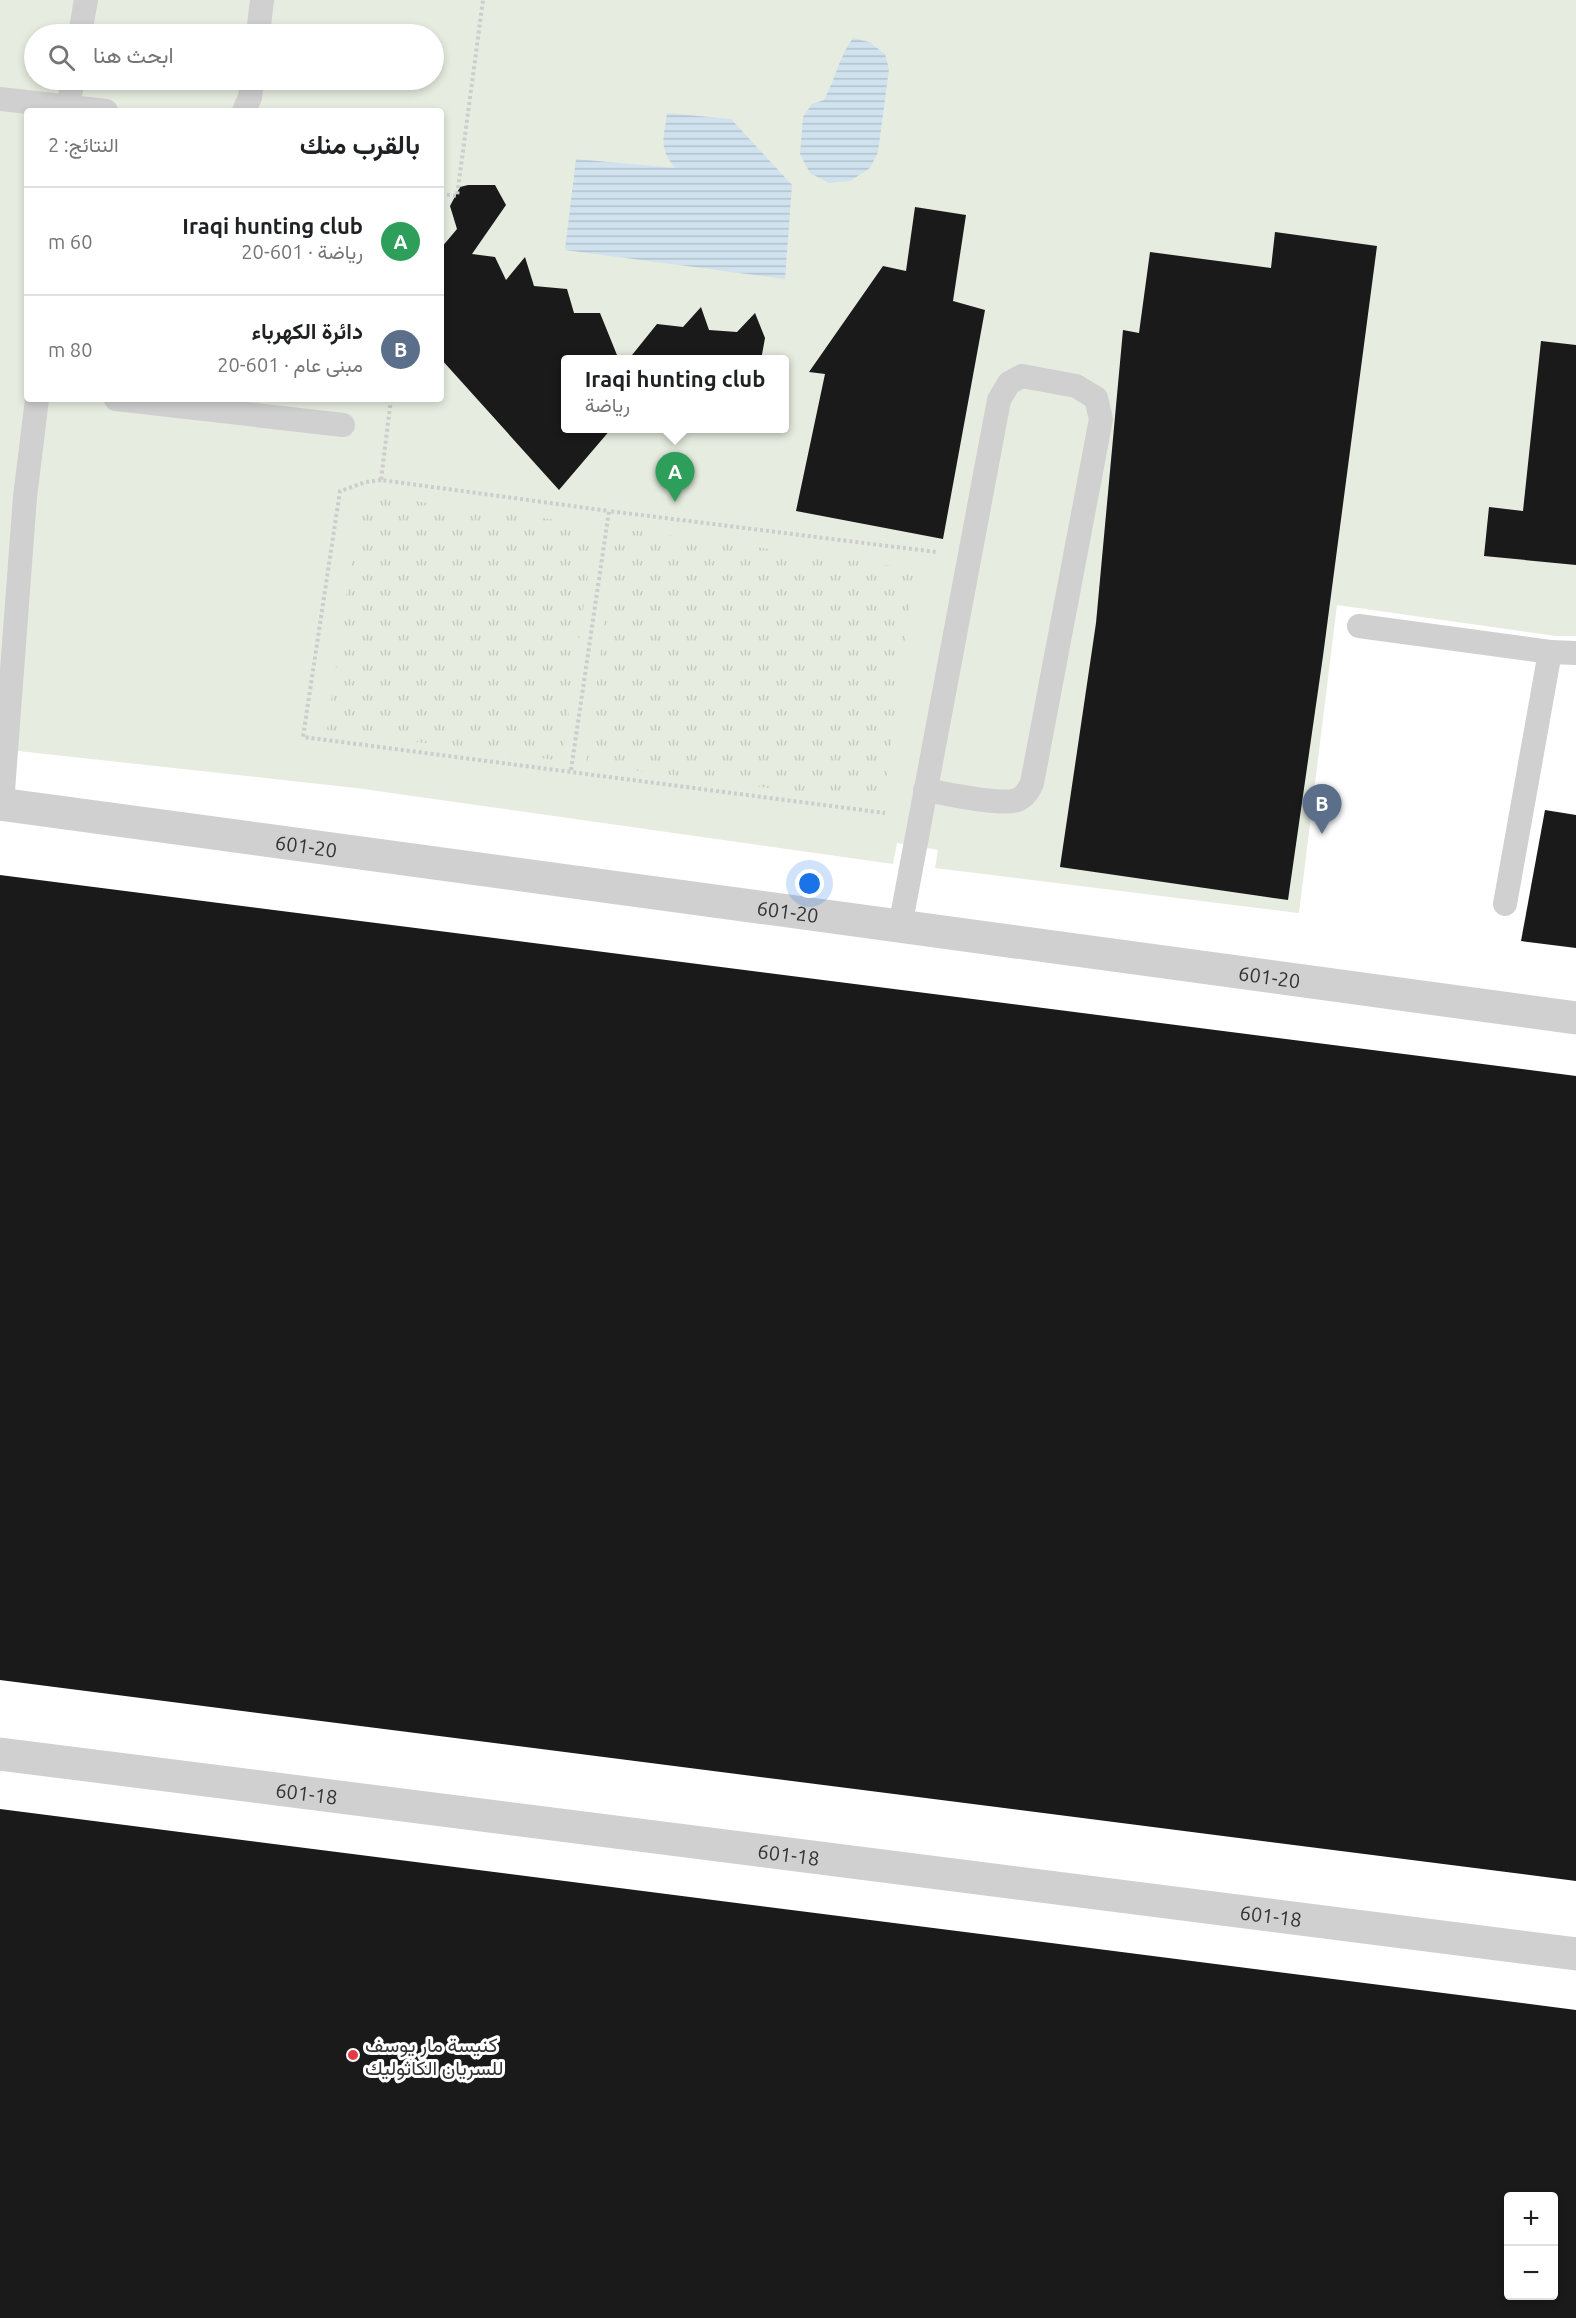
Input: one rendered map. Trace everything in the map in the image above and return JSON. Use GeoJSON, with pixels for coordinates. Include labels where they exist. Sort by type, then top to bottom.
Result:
{"type":"FeatureCollection","features":[{"type":"Feature","properties":{"kind":"street","name":"601-20"},"geometry":{"type":"LineString","coordinates":[[1,804],[1576,1018]]}},
{"type":"Feature","properties":{"kind":"street","name":"601-18"},"geometry":{"type":"LineString","coordinates":[[0,1754],[1576,1954]]}},
{"type":"Feature","properties":{"kind":"lane"},"geometry":{"type":"LineString","coordinates":[[82,24],[86,0]]}},
{"type":"Feature","properties":{"kind":"lane"},"geometry":{"type":"LineString","coordinates":[[259,24],[262,0]]}},
{"type":"Feature","properties":{"kind":"lane"},"geometry":{"type":"LineString","coordinates":[[68,108],[71,90]]}},
{"type":"Feature","properties":{"kind":"lane"},"geometry":{"type":"LineString","coordinates":[[245,108],[251,90]]}},
{"type":"Feature","properties":{"kind":"lane"},"geometry":{"type":"LineString","coordinates":[[0,99],[61,108]]}},
{"type":"Feature","properties":{"kind":"lane"},"geometry":{"type":"LineString","coordinates":[[900,927],[999,400],[1009,383],[1023,376],[1076,386],[1096,398],[1101,419],[1032,783],[1028,793],[1016,801],[999,801],[926,789]]}},
{"type":"Feature","properties":{"kind":"lane"},"geometry":{"type":"LineString","coordinates":[[1,804],[19,566],[36,402]]}},
{"type":"Feature","properties":{"kind":"lane"},"geometry":{"type":"LineString","coordinates":[[142,402],[344,425]]}},
{"type":"Feature","properties":{"kind":"lane"},"geometry":{"type":"LineString","coordinates":[[1359,626],[1550,652],[1576,653]]}},
{"type":"Feature","properties":{"kind":"lane"},"geometry":{"type":"LineString","coordinates":[[1505,904],[1550,652]]}},
{"type":"Feature","properties":{"kind":"path"},"geometry":{"type":"LineString","coordinates":[[444,194],[457,196],[483,0]]}},
{"type":"Feature","properties":{"kind":"path"},"geometry":{"type":"LineString","coordinates":[[381,480],[391,402]]}},
{"type":"Feature","properties":{"kind":"path"},"geometry":{"type":"LineString","coordinates":[[888,813],[571,770],[303,737],[340,491],[381,480],[970,556]]}},
{"type":"Feature","properties":{"kind":"path"},"geometry":{"type":"LineString","coordinates":[[571,770],[609,511]]}},
{"type":"Feature","properties":{"kind":"green space"},"geometry":{"type":"Polygon","coordinates":[[[0,0],[1576,0],[1576,636],[1556,636],[1337,605],[1299,913],[935,868],[938,850],[897,843],[893,864],[356,788],[0,749],[0,0]]]}},
{"type":"Feature","properties":{"kind":"green space"},"geometry":{"type":"Polygon","coordinates":[[[361,494],[595,525],[562,761],[327,730],[361,494]]]}},
{"type":"Feature","properties":{"kind":"green space"},"geometry":{"type":"Polygon","coordinates":[[[617,528],[915,569],[883,803],[586,764],[617,528]]]}},
{"type":"Feature","properties":{"kind":"water"},"geometry":{"type":"Polygon","coordinates":[[[853,38],[869,42],[885,54],[889,69],[878,152],[870,168],[850,181],[829,183],[810,173],[800,154],[803,117],[812,104],[824,100],[853,38]]]}},
{"type":"Feature","properties":{"kind":"water"},"geometry":{"type":"Polygon","coordinates":[[[667,113],[731,119],[792,185],[785,279],[565,250],[576,159],[675,168],[664,148],[667,113]]]}},
{"type":"Feature","properties":{"kind":"building"},"geometry":{"type":"Polygon","coordinates":[[[495,185],[506,205],[472,254],[495,257],[506,280],[525,257],[534,286],[567,289],[574,313],[600,313],[617,355],[561,355],[561,433],[608,433],[559,490],[444,362],[444,244],[457,229],[450,206],[460,187],[495,185]]]}},
{"type":"Feature","properties":{"kind":"building"},"geometry":{"type":"Polygon","coordinates":[[[915,207],[966,215],[953,301],[985,310],[943,539],[796,511],[825,374],[809,372],[883,266],[906,271],[915,207]]]}},
{"type":"Feature","properties":{"kind":"building"},"geometry":{"type":"Polygon","coordinates":[[[1275,232],[1377,246],[1288,900],[1060,867],[1096,623],[1123,330],[1139,333],[1150,252],[1271,268],[1275,232]]]}},
{"type":"Feature","properties":{"kind":"building"},"geometry":{"type":"Polygon","coordinates":[[[701,307],[709,330],[737,332],[755,313],[765,338],[762,355],[632,355],[657,324],[683,327],[701,307]]]}},
{"type":"Feature","properties":{"kind":"building"},"geometry":{"type":"Polygon","coordinates":[[[1541,341],[1576,345],[1576,565],[1484,556],[1489,507],[1523,511],[1541,341]]]}},
{"type":"Feature","properties":{"kind":"building"},"geometry":{"type":"Polygon","coordinates":[[[1545,810],[1576,815],[1576,948],[1521,941],[1545,810]]]}},
{"type":"Feature","properties":{"kind":"building"},"geometry":{"type":"Polygon","coordinates":[[[0,875],[1576,1076],[1576,1881],[0,1680],[0,875]]]}},
{"type":"Feature","properties":{"kind":"building"},"geometry":{"type":"Polygon","coordinates":[[[0,1809],[1576,2010],[1576,2318],[0,2318],[0,1809]]]}},
{"type":"Feature","properties":{"kind":"place","name":"Iraqi hunting club"},"geometry":{"type":"Point","coordinates":[675,502]}},
{"type":"Feature","properties":{"kind":"place","name":"دائرة الكهرباء"},"geometry":{"type":"Point","coordinates":[1322,834]}},
{"type":"Feature","properties":{"kind":"place","name":"كنيسة مار يوسف للسريان الكاثوليك"},"geometry":{"type":"Point","coordinates":[353,2055]}}]}
